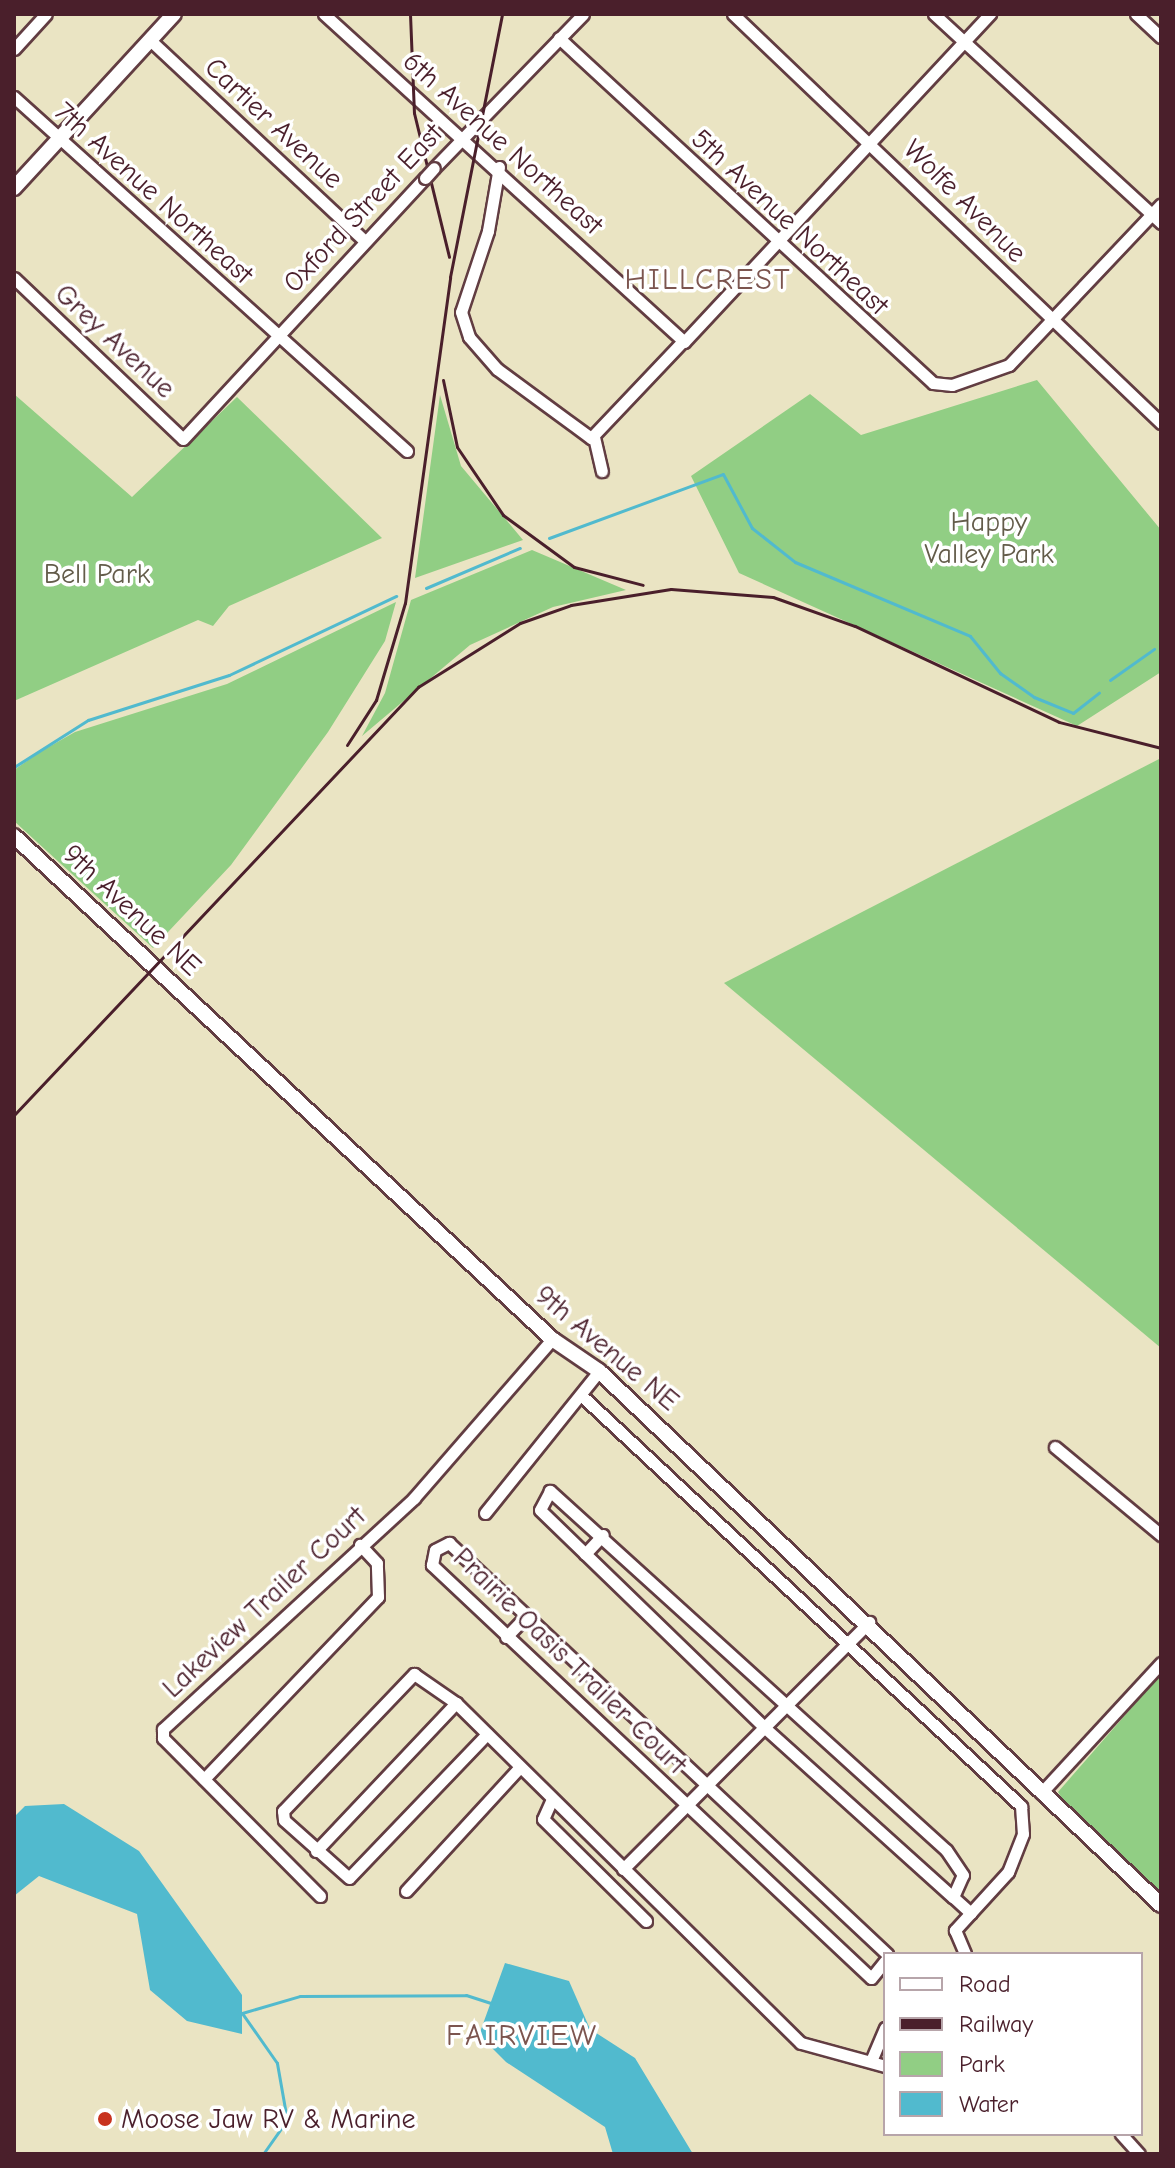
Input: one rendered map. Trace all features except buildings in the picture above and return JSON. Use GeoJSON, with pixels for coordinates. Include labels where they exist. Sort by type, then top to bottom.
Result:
{"type":"FeatureCollection","features":[{"type":"Feature","properties":{"kind":"street"},"geometry":{"type":"LineString","coordinates":[[14,49],[46,14]]}},
{"type":"Feature","properties":{"kind":"street"},"geometry":{"type":"LineString","coordinates":[[14,188],[174,14]]}},
{"type":"Feature","properties":{"kind":"street","name":"6th Avenue Northeast"},"geometry":{"type":"LineString","coordinates":[[324,14],[464,134],[684,341]]}},
{"type":"Feature","properties":{"kind":"street","name":"Oxford Street East"},"geometry":{"type":"LineString","coordinates":[[183,439],[364,240],[583,14]]}},
{"type":"Feature","properties":{"kind":"street","name":"Wolfe Avenue"},"geometry":{"type":"LineString","coordinates":[[733,14],[1161,423]]}},
{"type":"Feature","properties":{"kind":"street"},"geometry":{"type":"LineString","coordinates":[[934,14],[1161,223]]}},
{"type":"Feature","properties":{"kind":"street"},"geometry":{"type":"LineString","coordinates":[[594,437],[990,14]]}},
{"type":"Feature","properties":{"kind":"street"},"geometry":{"type":"LineString","coordinates":[[1136,14],[1161,37]]}},
{"type":"Feature","properties":{"kind":"street","name":"5th Avenue Northeast"},"geometry":{"type":"LineString","coordinates":[[559,38],[777,243],[933,383],[952,385],[1009,365],[1051,321]]}},
{"type":"Feature","properties":{"kind":"street","name":"Cartier Avenue"},"geometry":{"type":"LineString","coordinates":[[150,40],[364,240]]}},
{"type":"Feature","properties":{"kind":"street","name":"7th Avenue Northeast"},"geometry":{"type":"LineString","coordinates":[[14,97],[407,451]]}},
{"type":"Feature","properties":{"kind":"street"},"geometry":{"type":"LineString","coordinates":[[499,167],[488,231],[465,289],[463,325],[506,377],[594,437],[602,471]]}},
{"type":"Feature","properties":{"kind":"street"},"geometry":{"type":"LineString","coordinates":[[1051,321],[1161,204]]}},
{"type":"Feature","properties":{"kind":"street","name":"Grey Avenue"},"geometry":{"type":"LineString","coordinates":[[14,278],[183,439]]}},
{"type":"Feature","properties":{"kind":"street","name":"9th Avenue NE"},"geometry":{"type":"LineString","coordinates":[[14,836],[552,1339],[599,1371],[869,1622],[1041,1793],[1161,1905]]}},
{"type":"Feature","properties":{"kind":"street","name":"Lakeview Trailer Court"},"geometry":{"type":"LineString","coordinates":[[320,1896],[163,1738],[163,1729],[490,1419],[552,1339]]}},
{"type":"Feature","properties":{"kind":"street"},"geometry":{"type":"LineString","coordinates":[[485,1513],[521,1476],[599,1371]]}},
{"type":"Feature","properties":{"kind":"street"},"geometry":{"type":"LineString","coordinates":[[582,1396],[1021,1806],[1018,1852],[955,1930],[964,1952]]}},
{"type":"Feature","properties":{"kind":"street"},"geometry":{"type":"LineString","coordinates":[[1055,1447],[1161,1535]]}},
{"type":"Feature","properties":{"kind":"street"},"geometry":{"type":"LineString","coordinates":[[953,1897],[963,1875],[946,1850],[603,1535],[550,1491],[540,1510],[765,1728],[953,1897],[971,1913]]}},
{"type":"Feature","properties":{"kind":"street"},"geometry":{"type":"LineString","coordinates":[[585,1554],[603,1535]]}},
{"type":"Feature","properties":{"kind":"street","name":"Prairie Oasis Trailer Court"},"geometry":{"type":"LineString","coordinates":[[883,1963],[871,1978],[432,1565],[435,1550],[449,1543],[885,1952]]}},
{"type":"Feature","properties":{"kind":"street"},"geometry":{"type":"LineString","coordinates":[[204,1779],[378,1597],[377,1563],[360,1545]]}},
{"type":"Feature","properties":{"kind":"street"},"geometry":{"type":"LineString","coordinates":[[506,1637],[526,1616]]}},
{"type":"Feature","properties":{"kind":"street"},"geometry":{"type":"LineString","coordinates":[[623,1869],[789,1706],[869,1622]]}},
{"type":"Feature","properties":{"kind":"street"},"geometry":{"type":"LineString","coordinates":[[1041,1793],[1161,1663]]}},
{"type":"Feature","properties":{"kind":"street"},"geometry":{"type":"LineString","coordinates":[[487,1734],[349,1878],[316,1851],[283,1811],[396,1689],[414,1674],[456,1703],[801,2043],[883,2065]]}},
{"type":"Feature","properties":{"kind":"street"},"geometry":{"type":"LineString","coordinates":[[316,1851],[456,1703]]}},
{"type":"Feature","properties":{"kind":"street"},"geometry":{"type":"LineString","coordinates":[[406,1891],[520,1767]]}},
{"type":"Feature","properties":{"kind":"street"},"geometry":{"type":"LineString","coordinates":[[552,1799],[543,1819],[646,1921]]}},
{"type":"Feature","properties":{"kind":"street"},"geometry":{"type":"LineString","coordinates":[[871,2061],[883,2033]]}},
{"type":"Feature","properties":{"kind":"street"},"geometry":{"type":"LineString","coordinates":[[1123,2136],[1139,2154]]}},
{"type":"Feature","properties":{"kind":"green space","name":"Happy Valley Park"},"geometry":{"type":"Polygon","coordinates":[[[1037,380],[1161,530],[1161,672],[1077,726],[739,573],[691,476],[810,394],[861,435],[1037,380]]]}},
{"type":"Feature","properties":{"kind":"green space","name":"Bell Park"},"geometry":{"type":"Polygon","coordinates":[[[14,394],[132,497],[237,397],[382,538],[229,606],[213,626],[198,620],[14,701],[14,394]]]}},
{"type":"Feature","properties":{"kind":"green space"},"geometry":{"type":"Polygon","coordinates":[[[440,395],[461,466],[523,540],[415,578],[440,395]]]}},
{"type":"Feature","properties":{"kind":"green space"},"geometry":{"type":"Polygon","coordinates":[[[532,550],[626,590],[553,607],[470,645],[362,736],[385,693],[411,600],[532,550]]]}},
{"type":"Feature","properties":{"kind":"green space"},"geometry":{"type":"Polygon","coordinates":[[[396,602],[385,641],[328,732],[231,865],[153,948],[14,821],[14,770],[40,752],[75,732],[227,684],[396,602]]]}},
{"type":"Feature","properties":{"kind":"green space"},"geometry":{"type":"Polygon","coordinates":[[[1161,758],[1161,1348],[724,983],[1161,758]]]}},
{"type":"Feature","properties":{"kind":"green space"},"geometry":{"type":"Polygon","coordinates":[[[1161,1674],[1161,1895],[1070,1812],[1058,1792],[1161,1674]]]}},
{"type":"Feature","properties":{"kind":"water"},"geometry":{"type":"Polygon","coordinates":[[[64,1804],[139,1851],[242,1995],[242,2034],[187,2021],[150,1990],[137,1914],[39,1876],[14,1896],[14,1817],[25,1806],[64,1804]]]}},
{"type":"Feature","properties":{"kind":"water"},"geometry":{"type":"Polygon","coordinates":[[[505,1963],[569,1981],[590,2029],[635,2058],[693,2154],[613,2154],[605,2127],[506,2062],[479,2035],[505,1963]]]}},
{"type":"Feature","properties":{"kind":"waterway"},"geometry":{"type":"LineString","coordinates":[[549,538],[723,474],[752,528],[795,562],[970,636],[1000,673],[1034,697],[1073,713],[1099,693]]}},
{"type":"Feature","properties":{"kind":"waterway"},"geometry":{"type":"LineString","coordinates":[[426,588],[520,548]]}},
{"type":"Feature","properties":{"kind":"waterway"},"geometry":{"type":"LineString","coordinates":[[14,767],[88,720],[229,675],[396,596]]}},
{"type":"Feature","properties":{"kind":"waterway"},"geometry":{"type":"LineString","coordinates":[[1110,680],[1154,649]]}},
{"type":"Feature","properties":{"kind":"waterway"},"geometry":{"type":"LineString","coordinates":[[263,2154],[287,2120],[277,2063],[242,2013],[300,1996],[466,1995],[491,2003]]}},
{"type":"Feature","properties":{"kind":"railway"},"geometry":{"type":"LineString","coordinates":[[410,14],[414,113],[449,257]]}},
{"type":"Feature","properties":{"kind":"railway"},"geometry":{"type":"LineString","coordinates":[[347,745],[376,700],[405,603],[450,277],[502,14]]}},
{"type":"Feature","properties":{"kind":"railway"},"geometry":{"type":"LineString","coordinates":[[443,380],[457,447],[503,515],[574,567],[643,585]]}},
{"type":"Feature","properties":{"kind":"railway"},"geometry":{"type":"LineString","coordinates":[[14,1115],[418,687],[520,623],[571,605],[671,589],[773,597],[855,626],[1059,722],[1161,748]]}},
{"type":"Feature","properties":{"kind":"place","name":"Moose Jaw RV & Marine"},"geometry":{"type":"Point","coordinates":[105,2119]}},
{"type":"Feature","properties":{"kind":"district","name":"HILLCREST"},"geometry":{"type":"Point","coordinates":[708,280]}},
{"type":"Feature","properties":{"kind":"district","name":"FAIRVIEW"},"geometry":{"type":"Point","coordinates":[522,2036]}}]}
